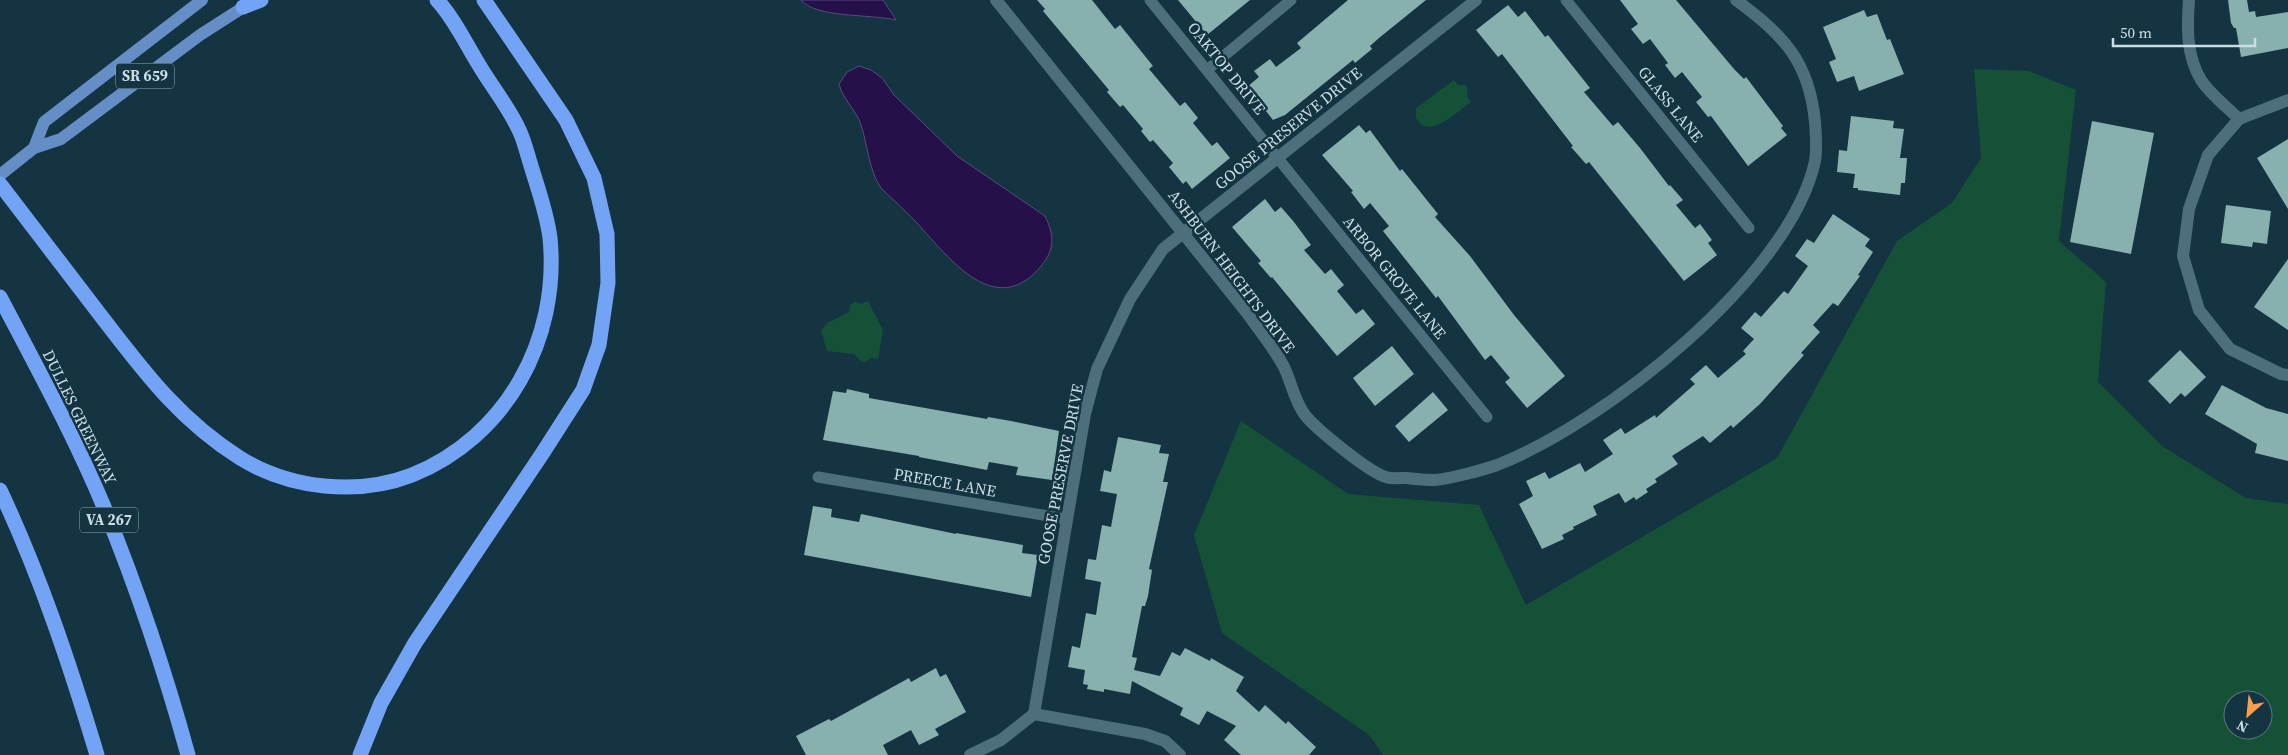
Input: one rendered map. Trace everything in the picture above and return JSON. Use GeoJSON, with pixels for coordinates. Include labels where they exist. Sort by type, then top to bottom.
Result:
{"type":"FeatureCollection","features":[{"type":"Feature","properties":{"kind":"highway"},"geometry":{"type":"LineString","coordinates":[[249,3],[261,0]]}},
{"type":"Feature","properties":{"kind":"highway"},"geometry":{"type":"LineString","coordinates":[[0,184],[151,382],[186,417],[242,459],[288,479],[320,486],[353,487],[386,483],[433,466],[461,449],[486,427],[508,401],[528,365],[538,343],[546,310],[550,240],[544,208],[520,131],[437,0]]}},
{"type":"Feature","properties":{"kind":"highway"},"geometry":{"type":"LineString","coordinates":[[360,755],[381,703],[415,644],[583,390],[599,345],[608,283],[607,234],[594,178],[566,120],[484,0]]}},
{"type":"Feature","properties":{"kind":"highway","name":"DULLES GREENWAY"},"geometry":{"type":"LineString","coordinates":[[0,297],[56,403],[104,507],[139,597],[188,755]]}},
{"type":"Feature","properties":{"kind":"highway"},"geometry":{"type":"LineString","coordinates":[[0,490],[30,556],[55,622],[97,755]]}},
{"type":"Feature","properties":{"kind":"main road","name":"SR 659"},"geometry":{"type":"LineString","coordinates":[[34,148],[44,122],[202,0]]}},
{"type":"Feature","properties":{"kind":"main road","name":"SR 659"},"geometry":{"type":"LineString","coordinates":[[0,175],[34,148],[61,139],[200,35],[249,3]]}},
{"type":"Feature","properties":{"kind":"street","name":"ASHBURN HEIGHTS DRIVE"},"geometry":{"type":"LineString","coordinates":[[997,0],[1247,313],[1283,365],[1304,414],[1343,450],[1385,477],[1437,480],[1496,465],[1574,426],[1667,360],[1746,281],[1774,245],[1801,201],[1815,159],[1816,138],[1812,95],[1794,53],[1771,26],[1736,0]]}},
{"type":"Feature","properties":{"kind":"street","name":"GOOSE PRESERVE DRIVE"},"geometry":{"type":"LineString","coordinates":[[1034,714],[1085,414],[1097,369],[1130,299],[1163,249],[1476,0]]}},
{"type":"Feature","properties":{"kind":"street"},"geometry":{"type":"LineString","coordinates":[[2189,0],[2187,32],[2190,53],[2201,80],[2239,119]]}},
{"type":"Feature","properties":{"kind":"street"},"geometry":{"type":"LineString","coordinates":[[2288,100],[2239,119],[2208,155],[2189,209],[2183,256],[2199,310],[2230,349],[2282,374],[2288,375]]}},
{"type":"Feature","properties":{"kind":"street"},"geometry":{"type":"LineString","coordinates":[[970,755],[1001,740],[1034,714],[1145,734],[1166,742],[1180,755]]}},
{"type":"Feature","properties":{"kind":"lane","name":"OAKTOP DRIVE"},"geometry":{"type":"LineString","coordinates":[[1150,0],[1278,157]]}},
{"type":"Feature","properties":{"kind":"lane"},"geometry":{"type":"LineString","coordinates":[[1207,70],[1291,0]]}},
{"type":"Feature","properties":{"kind":"lane","name":"GLASS LANE"},"geometry":{"type":"LineString","coordinates":[[1566,0],[1750,228]]}},
{"type":"Feature","properties":{"kind":"lane","name":"ARBOR GROVE LANE"},"geometry":{"type":"LineString","coordinates":[[1278,157],[1487,417]]}},
{"type":"Feature","properties":{"kind":"lane","name":"PREECE LANE"},"geometry":{"type":"LineString","coordinates":[[818,477],[1066,519]]}},
{"type":"Feature","properties":{"kind":"green space"},"geometry":{"type":"Polygon","coordinates":[[[1974,69],[2029,71],[2076,90],[2059,241],[2106,282],[2098,382],[2162,446],[2246,498],[2288,504],[2288,755],[1383,755],[1369,735],[1222,633],[1194,535],[1241,421],[1348,494],[1479,505],[1526,605],[1777,458],[1897,241],[1952,203],[1981,158],[1974,69]]]}},
{"type":"Feature","properties":{"kind":"green space"},"geometry":{"type":"Polygon","coordinates":[[[1454,80],[1458,85],[1466,85],[1468,90],[1467,96],[1471,102],[1443,122],[1430,127],[1422,125],[1416,118],[1416,108],[1454,80]]]}},
{"type":"Feature","properties":{"kind":"green space"},"geometry":{"type":"Polygon","coordinates":[[[868,301],[883,330],[878,359],[871,358],[865,362],[861,361],[854,354],[827,351],[821,331],[827,323],[849,312],[850,305],[855,302],[862,304],[868,301]]]}},
{"type":"Feature","properties":{"kind":"shaded area"},"geometry":{"type":"Polygon","coordinates":[[[801,0],[883,0],[896,20],[831,13],[808,6],[801,0]]]}},
{"type":"Feature","properties":{"kind":"shaded area"},"geometry":{"type":"Polygon","coordinates":[[[859,66],[871,70],[882,78],[894,95],[957,156],[1045,216],[1050,229],[1051,247],[1042,265],[1025,281],[1008,287],[991,286],[974,278],[958,267],[881,188],[873,173],[860,122],[839,84],[847,72],[859,66]]]}},
{"type":"Feature","properties":{"kind":"building"},"geometry":{"type":"Polygon","coordinates":[[[1037,0],[1092,0],[1115,29],[1120,25],[1153,66],[1149,69],[1180,106],[1185,102],[1198,118],[1193,123],[1212,146],[1217,142],[1230,158],[1192,189],[1186,181],[1183,184],[1169,167],[1173,163],[1153,140],[1150,142],[1141,131],[1143,129],[1123,105],[1120,107],[1107,92],[1109,90],[1043,11],[1045,9],[1037,0]]]}},
{"type":"Feature","properties":{"kind":"building"},"geometry":{"type":"Polygon","coordinates":[[[1178,0],[1250,0],[1207,35],[1178,0]]]}},
{"type":"Feature","properties":{"kind":"building"},"geometry":{"type":"Polygon","coordinates":[[[1348,0],[1426,0],[1379,38],[1370,46],[1372,49],[1355,63],[1353,60],[1285,115],[1273,120],[1247,87],[1259,77],[1254,71],[1270,59],[1276,67],[1301,48],[1297,43],[1348,0]]]}},
{"type":"Feature","properties":{"kind":"building"},"geometry":{"type":"Polygon","coordinates":[[[1620,0],[1676,0],[1734,69],[1744,79],[1746,77],[1783,126],[1781,128],[1787,135],[1748,166],[1711,116],[1708,117],[1696,102],[1702,97],[1682,72],[1675,78],[1665,65],[1668,63],[1650,39],[1643,44],[1631,29],[1638,24],[1620,0]]]}},
{"type":"Feature","properties":{"kind":"building"},"geometry":{"type":"Polygon","coordinates":[[[2228,0],[2247,0],[2249,12],[2255,11],[2256,17],[2288,12],[2288,48],[2241,57],[2236,28],[2231,23],[2228,0]]]}},
{"type":"Feature","properties":{"kind":"building"},"geometry":{"type":"Polygon","coordinates":[[[1508,5],[1518,17],[1525,11],[1545,37],[1548,35],[1590,88],[1584,92],[1613,126],[1618,122],[1669,186],[1683,200],[1676,205],[1695,228],[1700,224],[1712,240],[1708,243],[1717,255],[1684,281],[1589,162],[1586,164],[1571,147],[1573,146],[1502,54],[1498,57],[1476,30],[1508,5]]]}},
{"type":"Feature","properties":{"kind":"building"},"geometry":{"type":"Polygon","coordinates":[[[1864,10],[1867,17],[1877,14],[1887,40],[1890,39],[1904,74],[1859,91],[1854,76],[1837,82],[1829,62],[1836,59],[1823,27],[1864,10]]]}},
{"type":"Feature","properties":{"kind":"building"},"geometry":{"type":"Polygon","coordinates":[[[1851,116],[1894,121],[1893,128],[1904,129],[1900,158],[1907,158],[1905,183],[1901,183],[1900,195],[1858,190],[1858,188],[1853,188],[1855,174],[1837,172],[1839,150],[1847,151],[1851,116]]]}},
{"type":"Feature","properties":{"kind":"building"},"geometry":{"type":"Polygon","coordinates":[[[2092,121],[2154,133],[2131,254],[2070,242],[2092,121]]]}},
{"type":"Feature","properties":{"kind":"building"},"geometry":{"type":"Polygon","coordinates":[[[1359,125],[1366,133],[1370,130],[1400,171],[1402,169],[1438,214],[1435,217],[1470,256],[1514,315],[1565,376],[1527,408],[1505,382],[1510,378],[1491,355],[1485,360],[1438,296],[1436,298],[1383,231],[1389,226],[1370,203],[1364,209],[1351,192],[1353,191],[1322,155],[1359,125]]]}},
{"type":"Feature","properties":{"kind":"building"},"geometry":{"type":"Polygon","coordinates":[[[2288,139],[2288,209],[2257,158],[2288,139]]]}},
{"type":"Feature","properties":{"kind":"building"},"geometry":{"type":"Polygon","coordinates":[[[1265,199],[1275,212],[1281,207],[1294,222],[1311,245],[1304,250],[1325,274],[1331,269],[1344,285],[1337,291],[1356,314],[1363,309],[1375,324],[1337,356],[1272,277],[1258,263],[1261,261],[1232,227],[1265,199]]]}},
{"type":"Feature","properties":{"kind":"building"},"geometry":{"type":"Polygon","coordinates":[[[2226,205],[2271,211],[2267,244],[2253,242],[2252,247],[2221,243],[2226,205]]]}},
{"type":"Feature","properties":{"kind":"building"},"geometry":{"type":"Polygon","coordinates":[[[1833,214],[1870,239],[1865,246],[1873,252],[1858,275],[1860,276],[1838,306],[1833,303],[1813,325],[1820,332],[1801,353],[1804,355],[1760,404],[1733,428],[1731,425],[1710,443],[1703,436],[1672,456],[1678,464],[1655,479],[1657,482],[1646,489],[1648,492],[1636,500],[1634,497],[1625,503],[1619,493],[1593,506],[1597,515],[1562,535],[1564,539],[1542,549],[1519,504],[1533,496],[1526,481],[1545,472],[1549,479],[1580,463],[1585,472],[1613,454],[1603,440],[1621,428],[1625,434],[1655,415],[1656,418],[1695,384],[1690,379],[1706,365],[1718,378],[1746,354],[1743,351],[1754,339],[1741,328],[1755,312],[1761,317],[1784,291],[1788,294],[1808,266],[1795,256],[1807,239],[1814,243],[1833,214]]]}},
{"type":"Feature","properties":{"kind":"building"},"geometry":{"type":"Polygon","coordinates":[[[2288,259],[2288,330],[2254,307],[2288,259]]]}},
{"type":"Feature","properties":{"kind":"building"},"geometry":{"type":"Polygon","coordinates":[[[1392,346],[1414,374],[1375,406],[1353,378],[1392,346]]]}},
{"type":"Feature","properties":{"kind":"building"},"geometry":{"type":"Polygon","coordinates":[[[2180,350],[2206,377],[2185,397],[2181,393],[2170,404],[2148,381],[2180,350]]]}},
{"type":"Feature","properties":{"kind":"building"},"geometry":{"type":"Polygon","coordinates":[[[2222,385],[2266,408],[2288,414],[2288,461],[2255,453],[2257,444],[2205,414],[2222,385]]]}},
{"type":"Feature","properties":{"kind":"building"},"geometry":{"type":"Polygon","coordinates":[[[847,389],[869,394],[869,398],[987,419],[988,417],[1059,431],[1052,480],[1016,475],[1018,467],[989,462],[987,470],[919,456],[823,440],[833,391],[846,393],[847,389]]]}},
{"type":"Feature","properties":{"kind":"building"},"geometry":{"type":"Polygon","coordinates":[[[1433,392],[1448,410],[1409,442],[1395,426],[1433,392]]]}},
{"type":"Feature","properties":{"kind":"building"},"geometry":{"type":"Polygon","coordinates":[[[1118,437],[1161,445],[1159,453],[1169,454],[1163,482],[1168,482],[1149,569],[1152,570],[1148,596],[1145,606],[1142,606],[1132,657],[1137,658],[1134,670],[1160,676],[1172,652],[1180,656],[1185,648],[1210,661],[1211,658],[1244,677],[1236,691],[1259,712],[1265,705],[1286,724],[1288,721],[1316,747],[1309,755],[1241,755],[1224,740],[1236,726],[1207,711],[1199,725],[1180,715],[1183,708],[1132,681],[1130,694],[1104,689],[1104,692],[1087,689],[1088,685],[1083,684],[1085,670],[1068,667],[1072,646],[1080,648],[1086,613],[1096,615],[1101,582],[1085,579],[1088,559],[1096,560],[1102,525],[1111,527],[1117,494],[1100,491],[1104,470],[1111,472],[1118,437]]]}},
{"type":"Feature","properties":{"kind":"building"},"geometry":{"type":"Polygon","coordinates":[[[813,506],[832,509],[831,517],[859,522],[861,514],[956,534],[1023,545],[1022,553],[1038,555],[1031,597],[804,555],[813,506]]]}},
{"type":"Feature","properties":{"kind":"building"},"geometry":{"type":"Polygon","coordinates":[[[936,668],[940,677],[946,674],[966,712],[935,729],[939,735],[919,745],[911,730],[883,745],[888,755],[806,755],[796,736],[829,719],[831,721],[909,678],[911,682],[936,668]]]}}]}
